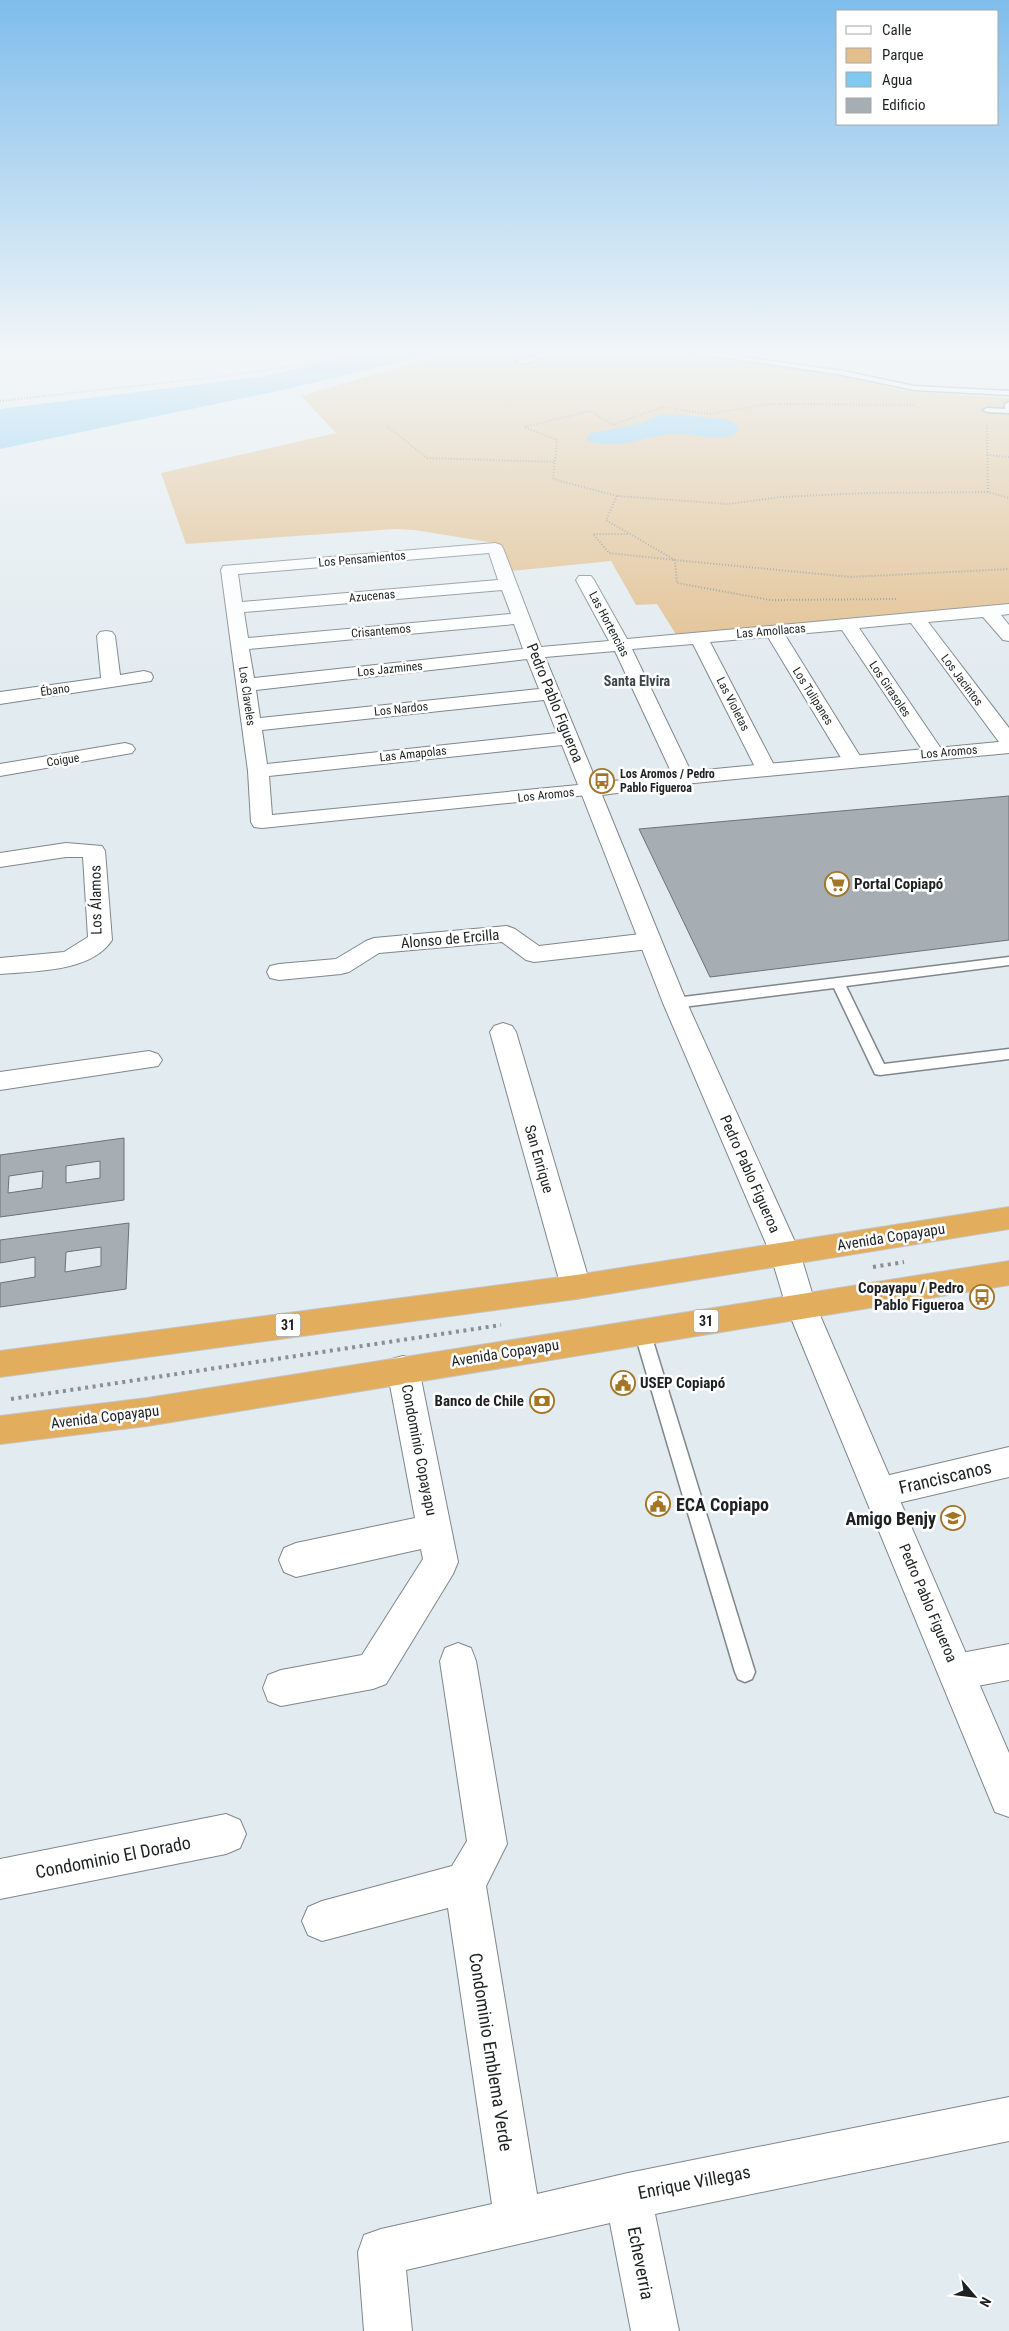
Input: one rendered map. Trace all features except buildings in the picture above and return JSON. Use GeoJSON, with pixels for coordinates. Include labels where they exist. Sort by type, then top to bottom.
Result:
{"type":"FeatureCollection","features":[{"type":"Feature","properties":{"kind":"highway","name":"Avenida Copayapu"},"geometry":{"type":"LineString","coordinates":[[0,1364],[576,1287],[1009,1218]]}},
{"type":"Feature","properties":{"kind":"highway","name":"Avenida Copayapu"},"geometry":{"type":"LineString","coordinates":[[0,1430],[147,1412],[403,1369],[1009,1273]]}},
{"type":"Feature","properties":{"kind":"street","name":"Los Pensamientos"},"geometry":{"type":"LineString","coordinates":[[229,570],[495,548]]}},
{"type":"Feature","properties":{"kind":"street","name":"Pedro Pablo Figueroa"},"geometry":{"type":"LineString","coordinates":[[495,548],[534,653],[649,941],[785,1253],[801,1306],[1009,1798]]}},
{"type":"Feature","properties":{"kind":"street","name":"Los Claveles"},"geometry":{"type":"LineString","coordinates":[[229,570],[258,771],[262,822]]}},
{"type":"Feature","properties":{"kind":"street","name":"Las Hortencias"},"geometry":{"type":"LineString","coordinates":[[585,580],[621,645],[684,778]]}},
{"type":"Feature","properties":{"kind":"street","name":"Azucenas"},"geometry":{"type":"LineString","coordinates":[[235,608],[509,584]]}},
{"type":"Feature","properties":{"kind":"street","name":"Las Amollacas"},"geometry":{"type":"LineString","coordinates":[[534,653],[1009,610]]}},
{"type":"Feature","properties":{"kind":"street"},"geometry":{"type":"LineString","coordinates":[[988,611],[1009,636]]}},
{"type":"Feature","properties":{"kind":"street","name":"Crisantemos"},"geometry":{"type":"LineString","coordinates":[[240,644],[522,618]]}},
{"type":"Feature","properties":{"kind":"street","name":"Los Jacintos"},"geometry":{"type":"LineString","coordinates":[[916,618],[1009,742]]}},
{"type":"Feature","properties":{"kind":"street","name":"Los Girasoles"},"geometry":{"type":"LineString","coordinates":[[847,624],[934,753]]}},
{"type":"Feature","properties":{"kind":"street","name":"Los Tulipanes"},"geometry":{"type":"LineString","coordinates":[[773,631],[853,761]]}},
{"type":"Feature","properties":{"kind":"street"},"geometry":{"type":"LineString","coordinates":[[106,636],[111,682]]}},
{"type":"Feature","properties":{"kind":"street","name":"Las Violetas"},"geometry":{"type":"LineString","coordinates":[[699,638],[766,769]]}},
{"type":"Feature","properties":{"kind":"street","name":"Los Jazmines"},"geometry":{"type":"LineString","coordinates":[[246,684],[534,653]]}},
{"type":"Feature","properties":{"kind":"street","name":"Ébano"},"geometry":{"type":"LineString","coordinates":[[0,698],[144,677]]}},
{"type":"Feature","properties":{"kind":"street","name":"Los Nardos"},"geometry":{"type":"LineString","coordinates":[[251,725],[551,694]]}},
{"type":"Feature","properties":{"kind":"street","name":"Las Amapolas"},"geometry":{"type":"LineString","coordinates":[[258,771],[569,738]]}},
{"type":"Feature","properties":{"kind":"street","name":"Los Aromos"},"geometry":{"type":"LineString","coordinates":[[262,822],[590,790],[766,769],[1009,747]]}},
{"type":"Feature","properties":{"kind":"street","name":"Coigue"},"geometry":{"type":"LineString","coordinates":[[0,770],[125,749]]}},
{"type":"Feature","properties":{"kind":"street","name":"Los Álamos"},"geometry":{"type":"LineString","coordinates":[[0,860],[66,850],[94,852],[100,940],[70,959],[0,966]]}},
{"type":"Feature","properties":{"kind":"street","name":"Alonso de Ercilla"},"geometry":{"type":"LineString","coordinates":[[279,972],[341,966],[374,946],[507,934],[534,954],[649,941]]}},
{"type":"Feature","properties":{"kind":"street","name":"San Enrique"},"geometry":{"type":"LineString","coordinates":[[503,1032],[576,1287]]}},
{"type":"Feature","properties":{"kind":"street"},"geometry":{"type":"LineString","coordinates":[[0,1081],[149,1060]]}},
{"type":"Feature","properties":{"kind":"street","name":"Condominio Copayapu"},"geometry":{"type":"LineString","coordinates":[[281,1688],[373,1671],[440,1562],[403,1369]]}},
{"type":"Feature","properties":{"kind":"street","name":"Franciscanos"},"geometry":{"type":"LineString","coordinates":[[881,1492],[1009,1462]]}},
{"type":"Feature","properties":{"kind":"street","name":"Condominio Copayapu"},"geometry":{"type":"LineString","coordinates":[[296,1560],[434,1530]]}},
{"type":"Feature","properties":{"kind":"street"},"geometry":{"type":"LineString","coordinates":[[322,1921],[465,1883],[487,1844],[458,1661]]}},
{"type":"Feature","properties":{"kind":"street"},"geometry":{"type":"LineString","coordinates":[[956,1672],[1009,1662]]}},
{"type":"Feature","properties":{"kind":"street","name":"Condominio El Dorado"},"geometry":{"type":"LineString","coordinates":[[0,1879],[226,1834]]}},
{"type":"Feature","properties":{"kind":"street","name":"Condominio Emblema Verde"},"geometry":{"type":"LineString","coordinates":[[465,1883],[518,2221]]}},
{"type":"Feature","properties":{"kind":"street","name":"Enrique Villegas"},"geometry":{"type":"LineString","coordinates":[[388,2331],[381,2252],[628,2196],[1009,2119]]}},
{"type":"Feature","properties":{"kind":"street","name":"Echeverria"},"geometry":{"type":"LineString","coordinates":[[628,2196],[655,2331]]}},
{"type":"Feature","properties":{"kind":"lane"},"geometry":{"type":"LineString","coordinates":[[675,1003],[1009,961]]}},
{"type":"Feature","properties":{"kind":"lane"},"geometry":{"type":"LineString","coordinates":[[838,982],[880,1070],[1009,1054]]}},
{"type":"Feature","properties":{"kind":"lane"},"geometry":{"type":"LineString","coordinates":[[642,1331],[745,1672]]}},
{"type":"Feature","properties":{"kind":"path"},"geometry":{"type":"LineString","coordinates":[[452,459],[555,462]]}},
{"type":"Feature","properties":{"kind":"path"},"geometry":{"type":"LineString","coordinates":[[555,459],[553,479],[617,496],[728,504],[798,495],[988,492],[1009,498]]}},
{"type":"Feature","properties":{"kind":"path"},"geometry":{"type":"LineString","coordinates":[[987,459],[988,492]]}},
{"type":"Feature","properties":{"kind":"path"},"geometry":{"type":"LineString","coordinates":[[617,496],[606,520],[675,560]]}},
{"type":"Feature","properties":{"kind":"path"},"geometry":{"type":"LineString","coordinates":[[628,534],[592,534],[608,553],[851,577],[1009,569]]}},
{"type":"Feature","properties":{"kind":"path"},"geometry":{"type":"LineString","coordinates":[[675,560],[678,583],[770,600],[904,599]]}},
{"type":"Feature","properties":{"kind":"green space"},"geometry":{"type":"Polygon","coordinates":[[[223,459],[1009,459],[1009,606],[677,636],[657,604],[636,605],[611,561],[511,571],[494,543],[415,530],[395,529],[186,544],[161,473],[223,459]]]}},
{"type":"Feature","properties":{"kind":"place","name":"Los Aromos / Pedro Pablo Figueroa"},"geometry":{"type":"Point","coordinates":[602,781]}},
{"type":"Feature","properties":{"kind":"place","name":"Portal Copiapó"},"geometry":{"type":"Point","coordinates":[837,884]}},
{"type":"Feature","properties":{"kind":"place","name":"Copayapu / Pedro Pablo Figueroa"},"geometry":{"type":"Point","coordinates":[982,1297]}},
{"type":"Feature","properties":{"kind":"place","name":"USEP Copiapó"},"geometry":{"type":"Point","coordinates":[623,1383]}},
{"type":"Feature","properties":{"kind":"place","name":"Banco de Chile"},"geometry":{"type":"Point","coordinates":[542,1401]}},
{"type":"Feature","properties":{"kind":"place","name":"ECA Copiapo"},"geometry":{"type":"Point","coordinates":[658,1504]}},
{"type":"Feature","properties":{"kind":"place","name":"Amigo Benjy"},"geometry":{"type":"Point","coordinates":[953,1518]}},
{"type":"Feature","properties":{"kind":"district","name":"Santa Elvira"},"geometry":{"type":"Point","coordinates":[637,681]}}]}
